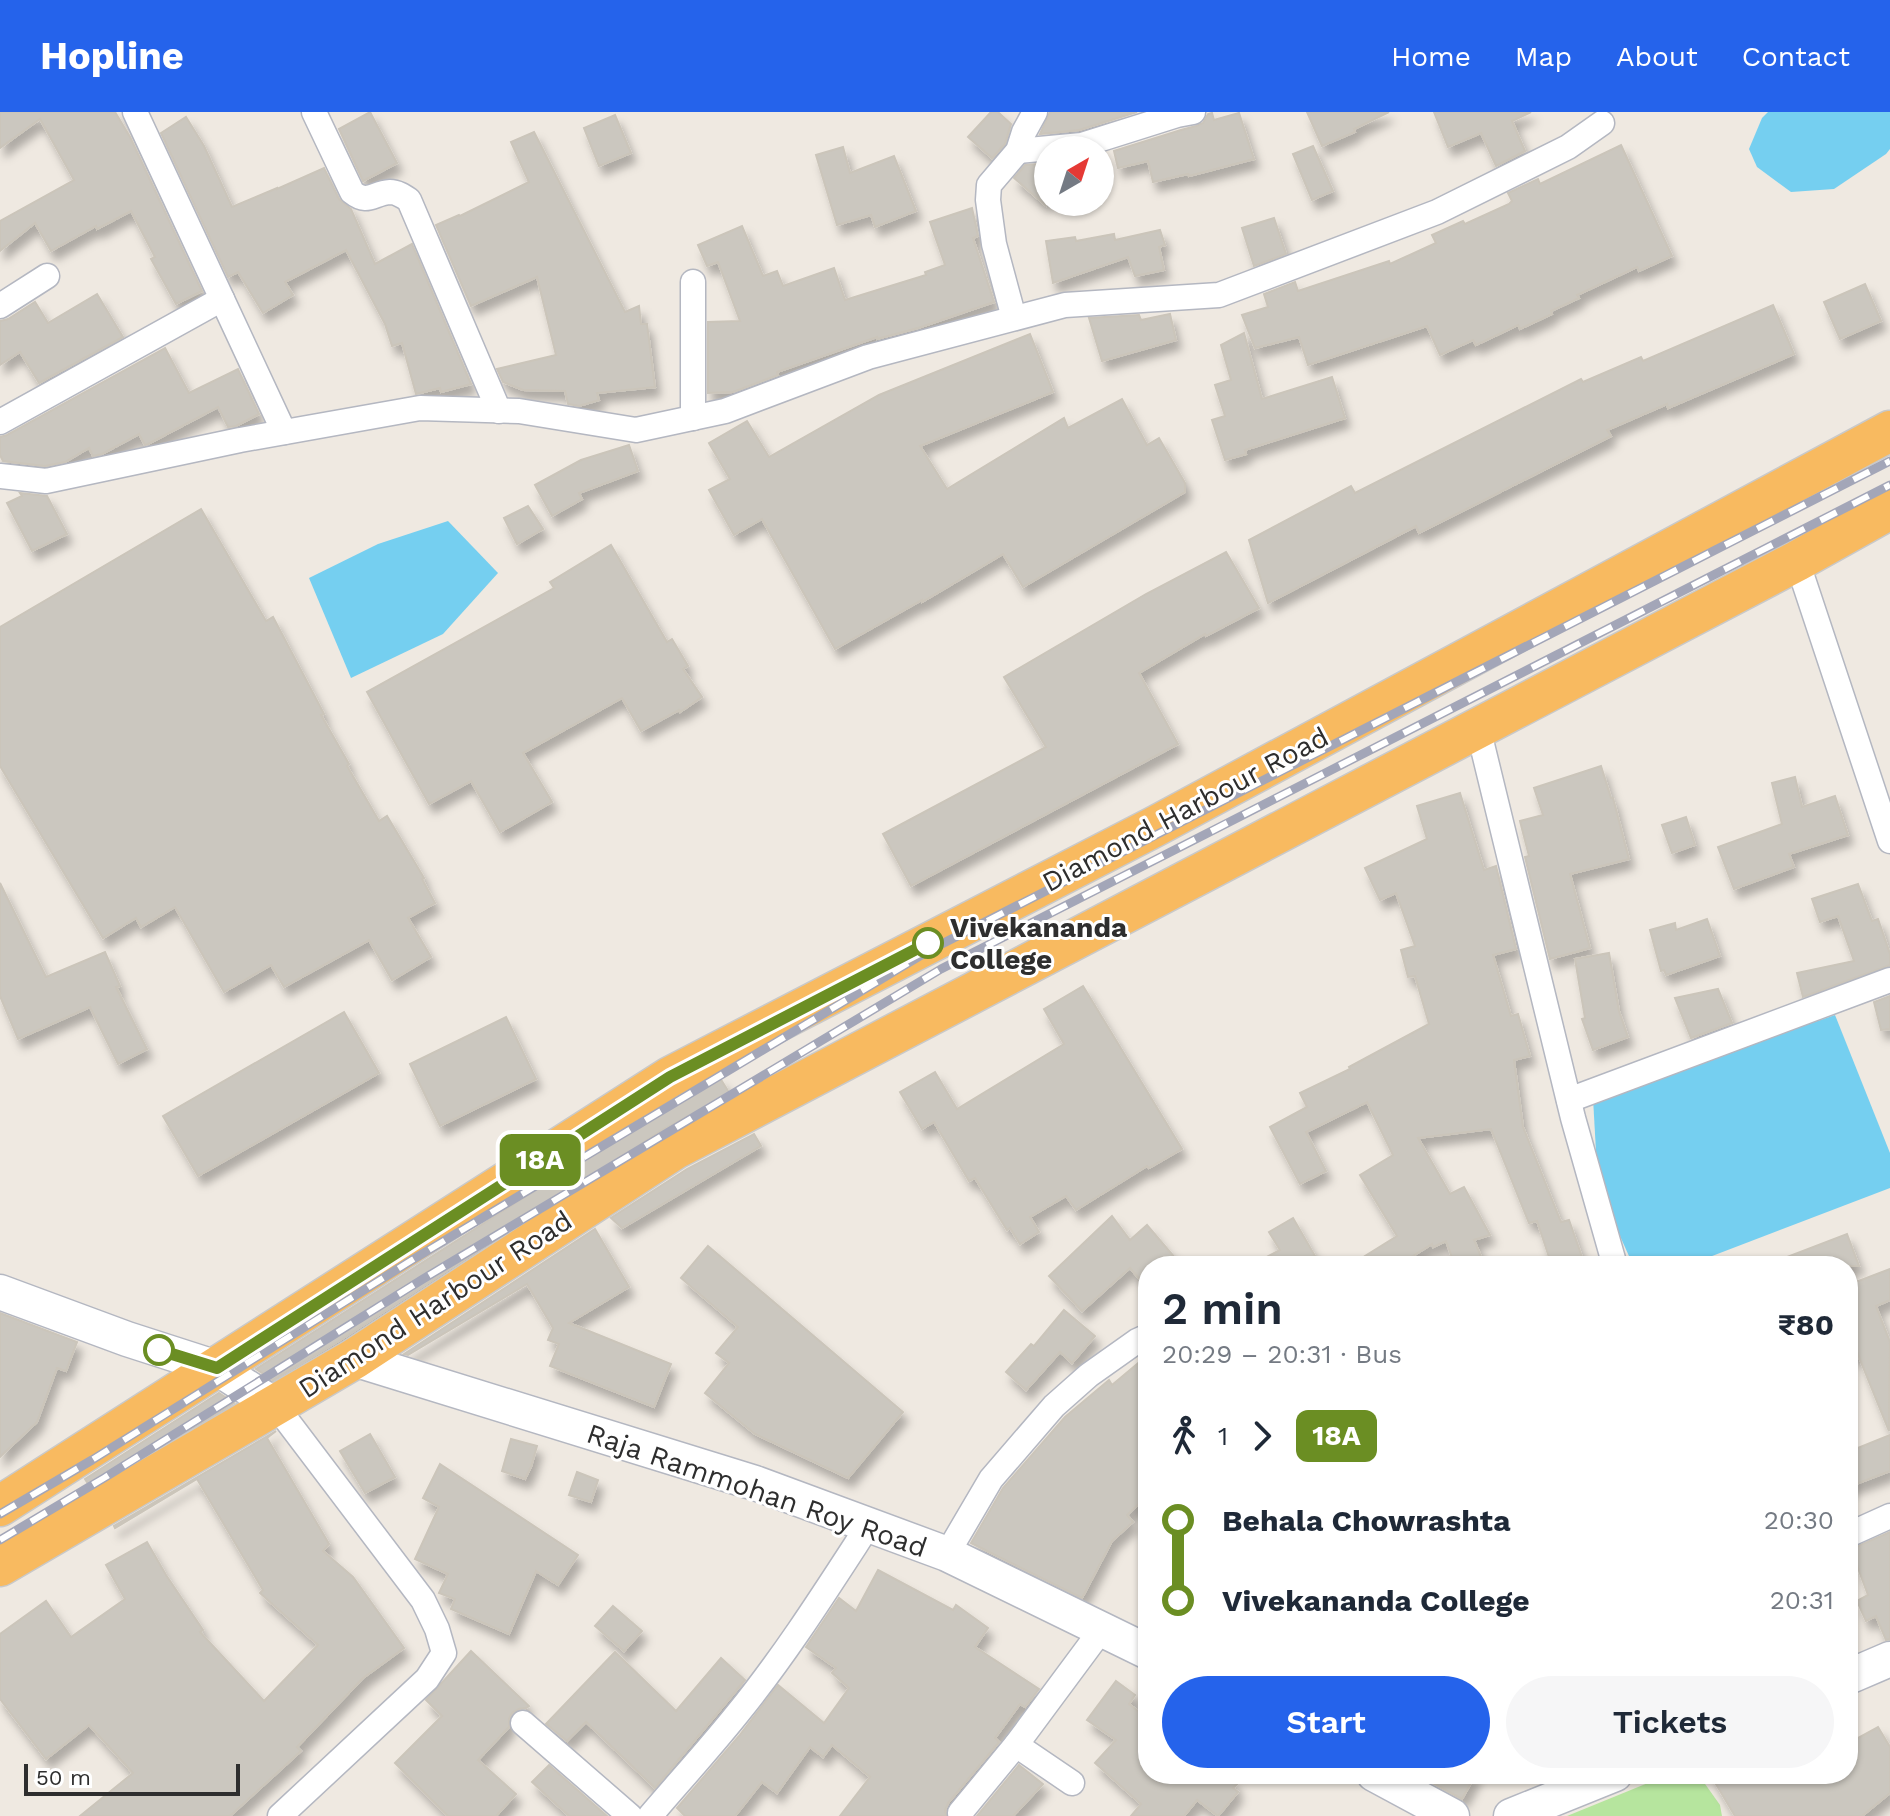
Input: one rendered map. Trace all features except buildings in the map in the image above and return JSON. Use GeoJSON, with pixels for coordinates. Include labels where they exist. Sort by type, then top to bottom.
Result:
{"type":"FeatureCollection","features":[{"type":"Feature","properties":{"kind":"highway","name":"Diamond Harbour Road"},"geometry":{"type":"LineString","coordinates":[[0,1506],[670,1077],[1098,856],[1890,431]]}},
{"type":"Feature","properties":{"kind":"highway","name":"Diamond Harbour Road"},"geometry":{"type":"LineString","coordinates":[[0,1566],[354,1359],[675,1149],[1797,561],[1890,509]]}},
{"type":"Feature","properties":{"kind":"highway"},"geometry":{"type":"LineString","coordinates":[[1098,856],[1126,913]]}},
{"type":"Feature","properties":{"kind":"main road"},"geometry":{"type":"LineString","coordinates":[[0,1292],[217,1368],[276,1406]]}},
{"type":"Feature","properties":{"kind":"main road","name":"Raja Rammohan Roy Road"},"geometry":{"type":"LineString","coordinates":[[354,1359],[755,1483],[947,1554],[1138,1647]]}},
{"type":"Feature","properties":{"kind":"main road"},"geometry":{"type":"LineString","coordinates":[[1858,1673],[1890,1659]]}},
{"type":"Feature","properties":{"kind":"main road"},"geometry":{"type":"LineString","coordinates":[[1393,1784],[1452,1816]]}},
{"type":"Feature","properties":{"kind":"main road"},"geometry":{"type":"LineString","coordinates":[[1511,1816],[1590,1784]]}},
{"type":"Feature","properties":{"kind":"street"},"geometry":{"type":"LineString","coordinates":[[135,112],[284,432]]}},
{"type":"Feature","properties":{"kind":"street"},"geometry":{"type":"LineString","coordinates":[[314,112],[352,192],[367,199],[389,192],[409,200],[499,411]]}},
{"type":"Feature","properties":{"kind":"street"},"geometry":{"type":"LineString","coordinates":[[1014,318],[994,244],[989,185],[1018,151],[1035,112]]}},
{"type":"Feature","properties":{"kind":"street"},"geometry":{"type":"LineString","coordinates":[[1018,151],[1082,145],[1193,112]]}},
{"type":"Feature","properties":{"kind":"street"},"geometry":{"type":"LineString","coordinates":[[0,476],[46,481],[284,432],[420,408],[519,411],[636,430],[725,411],[868,357],[1065,305],[1219,295],[1437,212],[1568,147],[1607,116]]}},
{"type":"Feature","properties":{"kind":"street"},"geometry":{"type":"LineString","coordinates":[[0,306],[47,276]]}},
{"type":"Feature","properties":{"kind":"street"},"geometry":{"type":"LineString","coordinates":[[693,282],[693,418]]}},
{"type":"Feature","properties":{"kind":"street"},"geometry":{"type":"LineString","coordinates":[[0,422],[222,299]]}},
{"type":"Feature","properties":{"kind":"street"},"geometry":{"type":"LineString","coordinates":[[1797,561],[1890,841]]}},
{"type":"Feature","properties":{"kind":"street"},"geometry":{"type":"LineString","coordinates":[[1478,728],[1569,1100],[1612,1256]]}},
{"type":"Feature","properties":{"kind":"street"},"geometry":{"type":"LineString","coordinates":[[1569,1100],[1890,980]]}},
{"type":"Feature","properties":{"kind":"street"},"geometry":{"type":"LineString","coordinates":[[947,1554],[991,1479],[1054,1406],[1089,1375],[1138,1341]]}},
{"type":"Feature","properties":{"kind":"street"},"geometry":{"type":"LineString","coordinates":[[276,1406],[423,1600],[444,1653],[427,1679],[280,1816]]}},
{"type":"Feature","properties":{"kind":"street"},"geometry":{"type":"LineString","coordinates":[[1858,1530],[1890,1516]]}},
{"type":"Feature","properties":{"kind":"street"},"geometry":{"type":"LineString","coordinates":[[650,1816],[771,1671],[868,1526]]}},
{"type":"Feature","properties":{"kind":"street"},"geometry":{"type":"LineString","coordinates":[[960,1813],[1016,1745],[1102,1629]]}},
{"type":"Feature","properties":{"kind":"street"},"geometry":{"type":"LineString","coordinates":[[523,1723],[630,1816]]}},
{"type":"Feature","properties":{"kind":"street"},"geometry":{"type":"LineString","coordinates":[[1016,1745],[1072,1783]]}},
{"type":"Feature","properties":{"kind":"green space"},"geometry":{"type":"Polygon","coordinates":[[[1645,1784],[1705,1784],[1720,1805],[1722,1816],[1567,1816],[1645,1784]]]}},
{"type":"Feature","properties":{"kind":"water"},"geometry":{"type":"Polygon","coordinates":[[[1768,112],[1890,112],[1890,149],[1834,189],[1791,192],[1757,167],[1749,149],[1762,118],[1768,112]]]}},
{"type":"Feature","properties":{"kind":"water"},"geometry":{"type":"Polygon","coordinates":[[[448,521],[498,573],[443,634],[351,678],[309,578],[378,544],[448,521]]]}},
{"type":"Feature","properties":{"kind":"water"},"geometry":{"type":"Polygon","coordinates":[[[1835,1015],[1890,1153],[1890,1188],[1712,1256],[1629,1256],[1598,1187],[1593,1098],[1835,1015]]]}},
{"type":"Feature","properties":{"kind":"railway"},"geometry":{"type":"LineString","coordinates":[[0,1514],[412,1260],[930,950],[1890,461]]}},
{"type":"Feature","properties":{"kind":"railway"},"geometry":{"type":"LineString","coordinates":[[0,1540],[423,1279],[941,969],[1890,485]]}},
{"type":"Feature","properties":{"kind":"bus line","name":"18A"},"geometry":{"type":"LineString","coordinates":[[159,1350],[217,1368],[670,1077],[928,943]]}},
{"type":"Feature","properties":{"kind":"place","name":"Vivekananda College"},"geometry":{"type":"Point","coordinates":[928,943]}}]}
